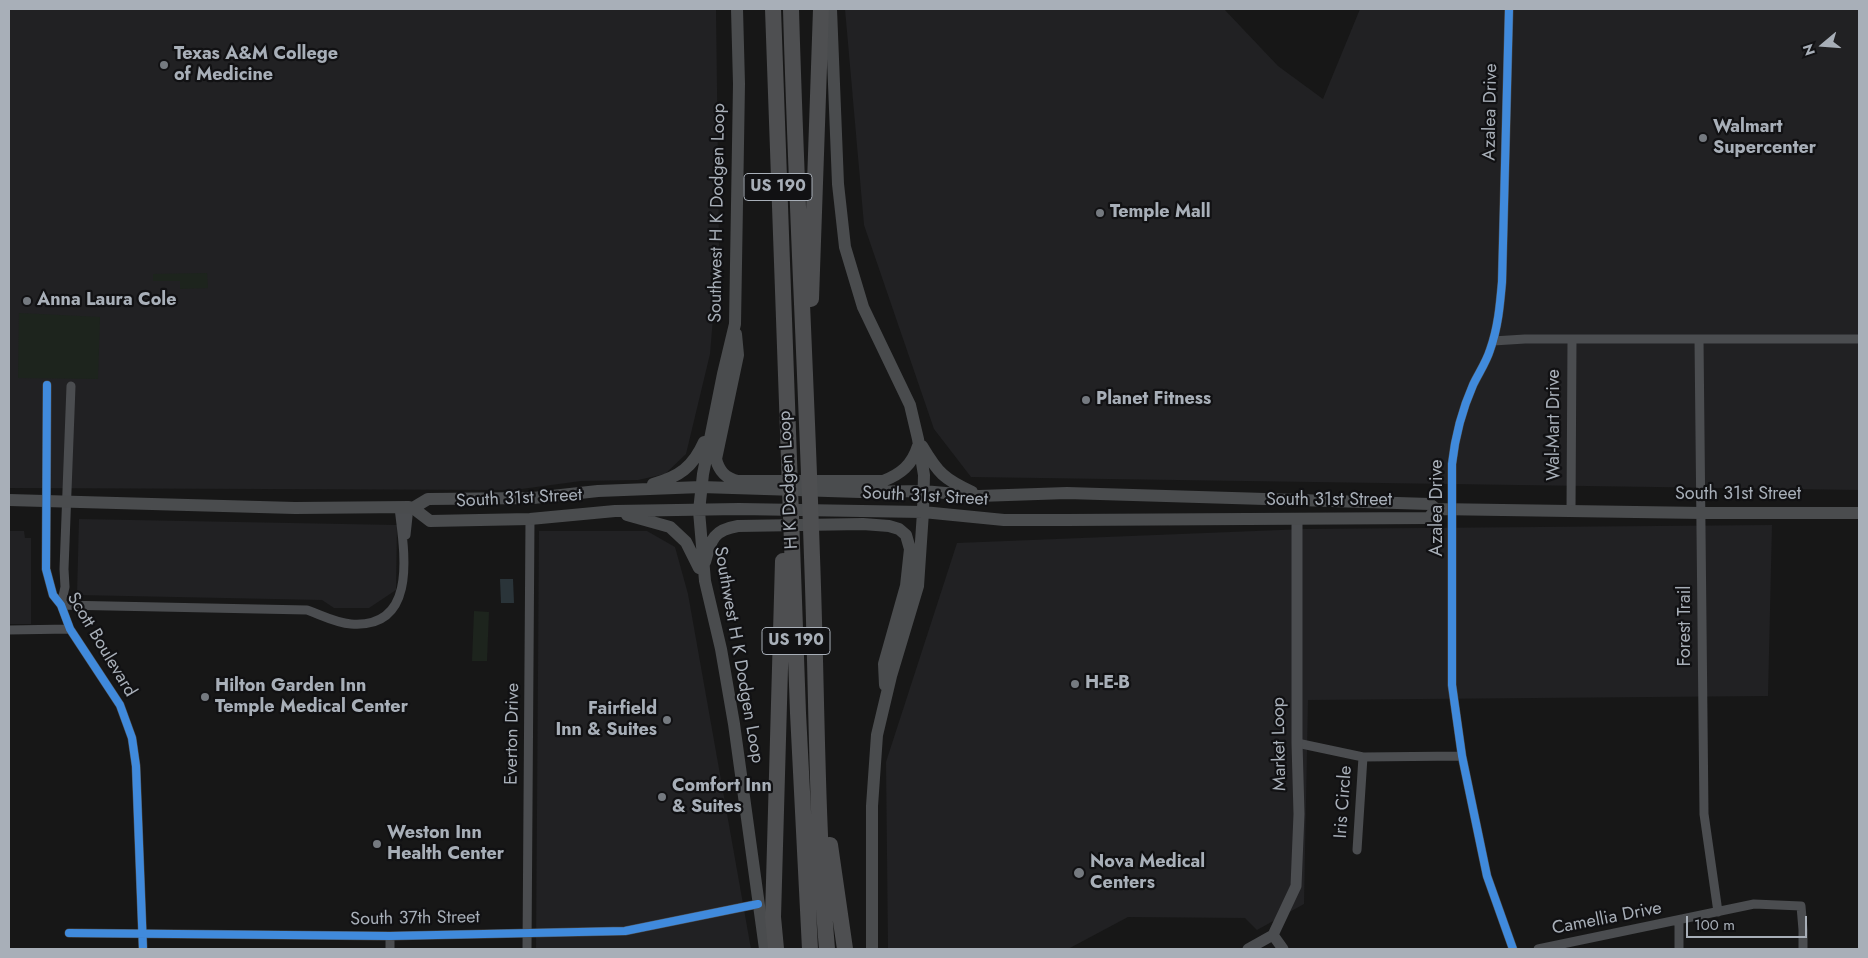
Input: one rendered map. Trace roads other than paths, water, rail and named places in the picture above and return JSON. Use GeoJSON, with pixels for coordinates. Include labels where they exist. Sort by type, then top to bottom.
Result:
{"type":"FeatureCollection","features":[{"type":"Feature","properties":{"kind":"highway","name":"H K Dodgen Loop"},"geometry":{"type":"LineString","coordinates":[[772,9],[786,332],[798,723],[810,949]]}},
{"type":"Feature","properties":{"kind":"highway","name":"H K Dodgen Loop"},"geometry":{"type":"LineString","coordinates":[[791,9],[812,558],[822,883],[827,949]]}},
{"type":"Feature","properties":{"kind":"highway"},"geometry":{"type":"LineString","coordinates":[[812,558],[816,468],[811,299],[821,9]]}},
{"type":"Feature","properties":{"kind":"highway"},"geometry":{"type":"LineString","coordinates":[[776,949],[773,917],[784,537],[781,383],[786,332]]}},
{"type":"Feature","properties":{"kind":"highway"},"geometry":{"type":"LineString","coordinates":[[815,696],[831,856],[844,949]]}},
{"type":"Feature","properties":{"kind":"main road","name":"Southwest H K Dodgen Loop"},"geometry":{"type":"LineString","coordinates":[[736,9],[739,84],[735,324],[714,416],[701,487],[699,511],[704,575],[734,724],[765,949]]}},
{"type":"Feature","properties":{"kind":"main road"},"geometry":{"type":"LineString","coordinates":[[831,9],[838,184],[845,247],[863,307],[910,405],[919,442],[924,475],[918,586],[877,735],[872,806],[872,949]]}},
{"type":"Feature","properties":{"kind":"main road"},"geometry":{"type":"LineString","coordinates":[[735,324],[738,355],[716,458],[725,476],[738,485]]}},
{"type":"Feature","properties":{"kind":"main road"},"geometry":{"type":"LineString","coordinates":[[598,491],[651,484],[669,480],[677,475],[698,456],[714,416]]}},
{"type":"Feature","properties":{"kind":"main road"},"geometry":{"type":"LineString","coordinates":[[860,486],[883,481],[895,476],[906,468],[914,458],[919,442]]}},
{"type":"Feature","properties":{"kind":"main road"},"geometry":{"type":"LineString","coordinates":[[919,442],[932,464],[941,474],[953,483],[979,496]]}},
{"type":"Feature","properties":{"kind":"main road","name":"South 31st Street"},"geometry":{"type":"LineString","coordinates":[[9,500],[295,508],[407,508],[428,499],[533,498],[598,491],[738,485],[860,486],[979,496],[1067,493],[1430,504],[1436,509],[1452,510],[1859,513]]}},
{"type":"Feature","properties":{"kind":"main road","name":"South 31st Street"},"geometry":{"type":"LineString","coordinates":[[407,508],[430,521],[530,519],[615,511],[739,509],[862,517],[923,512],[1004,520],[1430,518],[1436,509]]}},
{"type":"Feature","properties":{"kind":"main road"},"geometry":{"type":"LineString","coordinates":[[615,511],[670,527],[686,542],[704,575]]}},
{"type":"Feature","properties":{"kind":"main road"},"geometry":{"type":"LineString","coordinates":[[704,575],[713,537],[724,528],[862,517],[899,529],[906,535],[910,549],[906,586],[884,664],[886,698]]}},
{"type":"Feature","properties":{"kind":"street","name":"Azalea Drive"},"geometry":{"type":"LineString","coordinates":[[1508,9],[1502,282],[1498,325],[1489,353],[1473,386],[1454,441],[1452,464],[1452,685],[1462,756],[1486,876],[1513,949]]}},
{"type":"Feature","properties":{"kind":"street"},"geometry":{"type":"LineString","coordinates":[[1493,341],[1572,339],[1859,339]]}},
{"type":"Feature","properties":{"kind":"street","name":"Wal-Mart Drive"},"geometry":{"type":"LineString","coordinates":[[1572,339],[1572,511]]}},
{"type":"Feature","properties":{"kind":"street","name":"Forest Trail"},"geometry":{"type":"LineString","coordinates":[[1699,339],[1704,814],[1718,912]]}},
{"type":"Feature","properties":{"kind":"street","name":"Scott Boulevard"},"geometry":{"type":"LineString","coordinates":[[47,384],[46,569],[53,595],[61,606],[70,629],[120,705],[132,738],[136,766],[143,949]]}},
{"type":"Feature","properties":{"kind":"street","name":"Scott Boulevard"},"geometry":{"type":"LineString","coordinates":[[61,606],[65,587],[64,569],[71,386]]}},
{"type":"Feature","properties":{"kind":"street"},"geometry":{"type":"LineString","coordinates":[[61,606],[307,610],[346,623],[374,622],[386,615],[395,605],[402,592],[405,573],[404,553],[407,508]]}},
{"type":"Feature","properties":{"kind":"street","name":"Everton Drive"},"geometry":{"type":"LineString","coordinates":[[527,949],[530,519]]}},
{"type":"Feature","properties":{"kind":"street","name":"Market Loop"},"geometry":{"type":"LineString","coordinates":[[1273,935],[1296,886],[1299,814],[1297,743],[1297,519]]}},
{"type":"Feature","properties":{"kind":"street"},"geometry":{"type":"LineString","coordinates":[[9,630],[70,629]]}},
{"type":"Feature","properties":{"kind":"street"},"geometry":{"type":"LineString","coordinates":[[1297,743],[1363,757],[1462,756]]}},
{"type":"Feature","properties":{"kind":"street","name":"Iris Circle"},"geometry":{"type":"LineString","coordinates":[[1357,850],[1363,757]]}},
{"type":"Feature","properties":{"kind":"street","name":"South 37th Street"},"geometry":{"type":"LineString","coordinates":[[69,932],[390,936],[625,930],[758,904]]}},
{"type":"Feature","properties":{"kind":"street","name":"Camellia Drive"},"geometry":{"type":"LineString","coordinates":[[1538,949],[1754,904],[1801,906],[1803,949]]}},
{"type":"Feature","properties":{"kind":"street"},"geometry":{"type":"LineString","coordinates":[[1679,921],[1679,949]]}},
{"type":"Feature","properties":{"kind":"street"},"geometry":{"type":"LineString","coordinates":[[1248,949],[1273,935],[1283,949]]}},
{"type":"Feature","properties":{"kind":"street"},"geometry":{"type":"LineString","coordinates":[[390,936],[390,949]]}},
{"type":"Feature","properties":{"kind":"place","name":"Texas A&M College of Medicine"},"geometry":{"type":"Point","coordinates":[164,65]}},
{"type":"Feature","properties":{"kind":"place","name":"Walmart Supercenter"},"geometry":{"type":"Point","coordinates":[1703,138]}},
{"type":"Feature","properties":{"kind":"place","name":"Temple Mall"},"geometry":{"type":"Point","coordinates":[1100,213]}},
{"type":"Feature","properties":{"kind":"place","name":"Anna Laura Cole"},"geometry":{"type":"Point","coordinates":[27,301]}},
{"type":"Feature","properties":{"kind":"place","name":"Planet Fitness"},"geometry":{"type":"Point","coordinates":[1086,400]}},
{"type":"Feature","properties":{"kind":"place","name":"H-E-B"},"geometry":{"type":"Point","coordinates":[1075,684]}},
{"type":"Feature","properties":{"kind":"place","name":"Hilton Garden Inn Temple Medical Center"},"geometry":{"type":"Point","coordinates":[205,697]}},
{"type":"Feature","properties":{"kind":"place","name":"Fairfield Inn & Suites"},"geometry":{"type":"Point","coordinates":[667,720]}},
{"type":"Feature","properties":{"kind":"place","name":"Comfort Inn & Suites"},"geometry":{"type":"Point","coordinates":[662,797]}},
{"type":"Feature","properties":{"kind":"place","name":"Weston Inn Health Center"},"geometry":{"type":"Point","coordinates":[377,844]}},
{"type":"Feature","properties":{"kind":"place","name":"Nova Medical Centers"},"geometry":{"type":"Point","coordinates":[1079,873]}}]}
